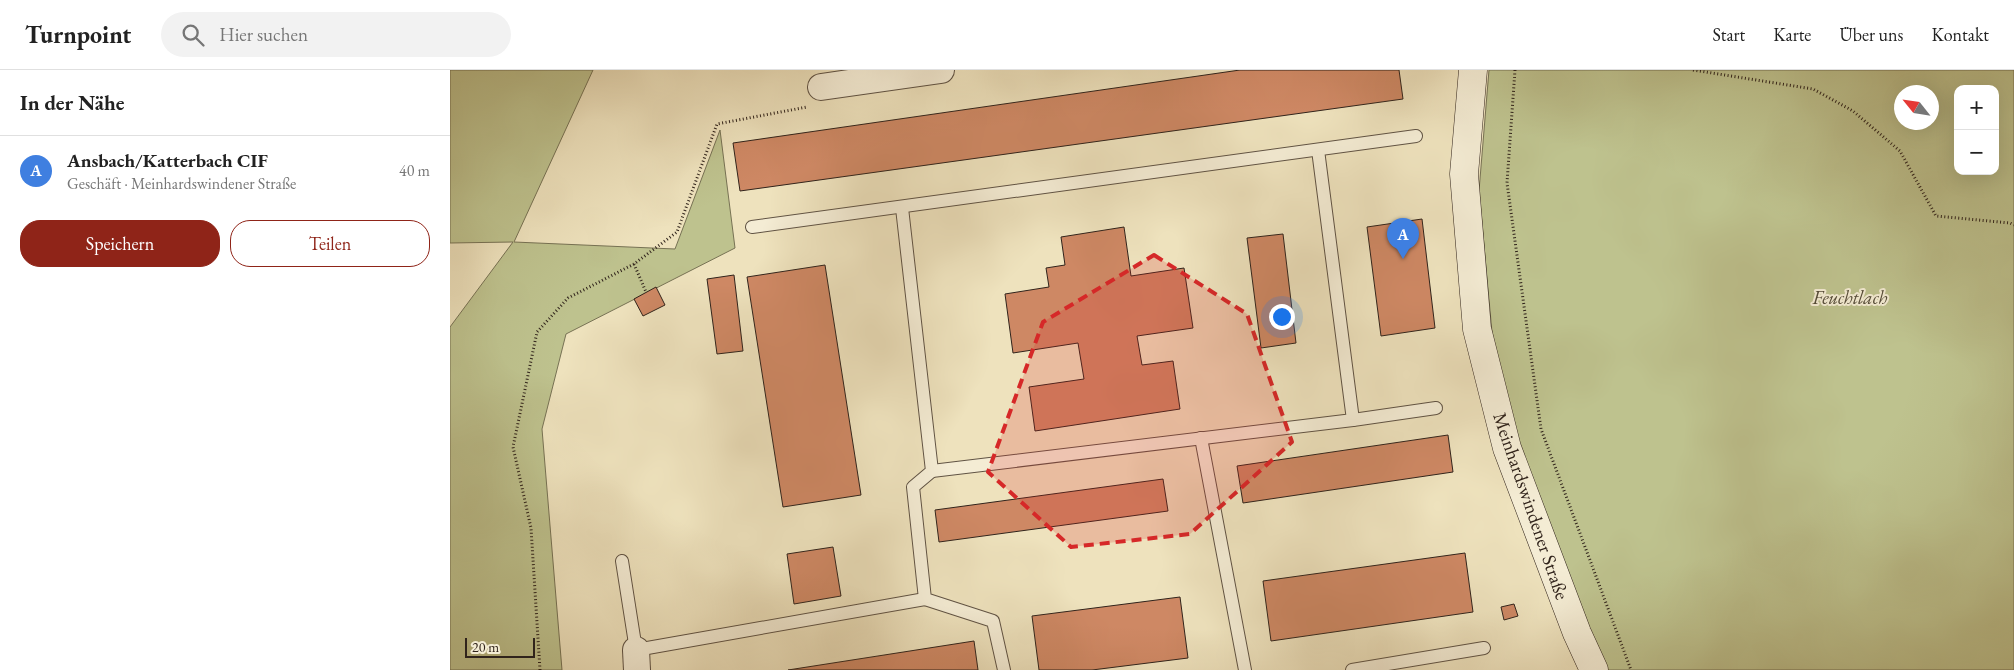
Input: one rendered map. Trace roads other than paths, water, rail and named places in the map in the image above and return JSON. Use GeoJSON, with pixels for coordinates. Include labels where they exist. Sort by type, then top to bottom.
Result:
{"type":"FeatureCollection","features":[{"type":"Feature","properties":{"kind":"street"},"geometry":{"type":"LineString","coordinates":[[821,87],[941,70]]}},
{"type":"Feature","properties":{"kind":"street","name":"Meinhardswindener Straße"},"geometry":{"type":"LineString","coordinates":[[1473,70],[1464,174],[1477,329],[1506,448],[1577,633],[1594,670]]}},
{"type":"Feature","properties":{"kind":"lane"},"geometry":{"type":"LineString","coordinates":[[752,227],[902,208],[1416,136]]}},
{"type":"Feature","properties":{"kind":"lane"},"geometry":{"type":"LineString","coordinates":[[1318,150],[1353,420]]}},
{"type":"Feature","properties":{"kind":"lane"},"geometry":{"type":"LineString","coordinates":[[902,208],[932,471]]}},
{"type":"Feature","properties":{"kind":"lane"},"geometry":{"type":"LineString","coordinates":[[925,599],[913,488],[932,471],[1353,420],[1436,408]]}},
{"type":"Feature","properties":{"kind":"lane"},"geometry":{"type":"LineString","coordinates":[[1201,438],[1245,670]]}},
{"type":"Feature","properties":{"kind":"lane"},"geometry":{"type":"LineString","coordinates":[[622,561],[637,660],[925,599],[993,621],[1004,670]]}},
{"type":"Feature","properties":{"kind":"lane"},"geometry":{"type":"LineString","coordinates":[[1352,670],[1484,648]]}},
{"type":"Feature","properties":{"kind":"place","name":"Ansbach/Katterbach CIF"},"geometry":{"type":"Point","coordinates":[1403,259]}},
{"type":"Feature","properties":{"kind":"park label","name":"Feuchtlach"},"geometry":{"type":"Point","coordinates":[1850,297]}}]}
